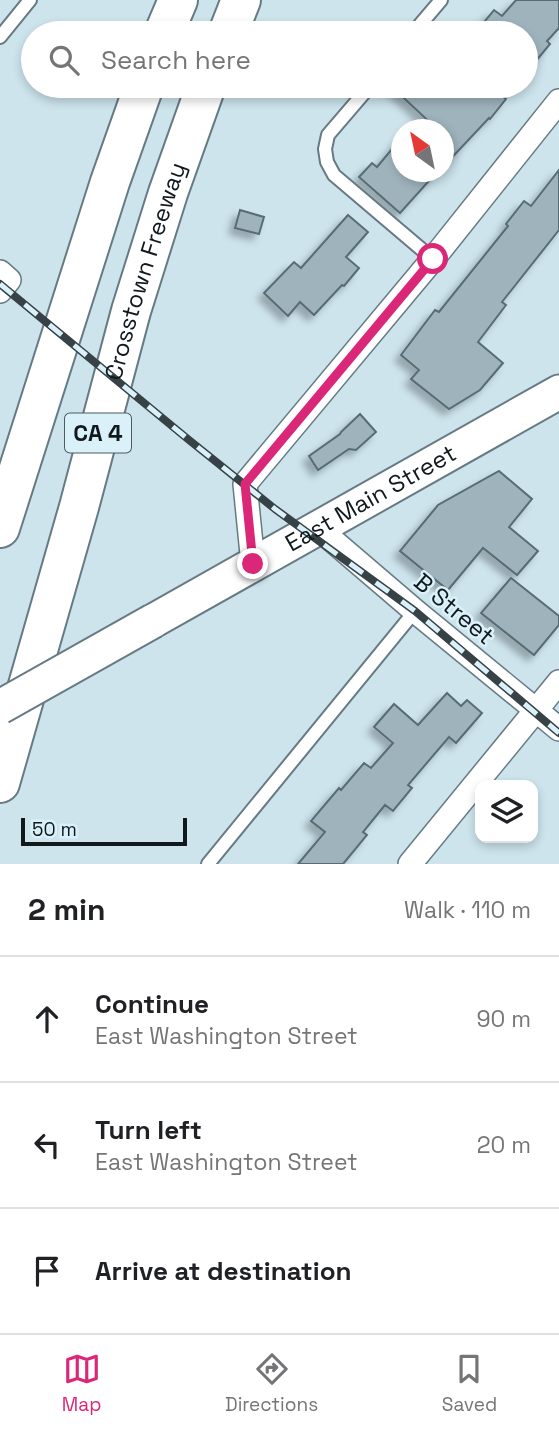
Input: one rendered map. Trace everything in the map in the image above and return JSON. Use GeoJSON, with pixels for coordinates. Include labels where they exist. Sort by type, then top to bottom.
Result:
{"type":"FeatureCollection","features":[{"type":"Feature","properties":{"kind":"highway"},"geometry":{"type":"LineString","coordinates":[[169,21],[178,0]]}},
{"type":"Feature","properties":{"kind":"highway"},"geometry":{"type":"LineString","coordinates":[[233,21],[242,0]]}},
{"type":"Feature","properties":{"kind":"highway","name":"CA 4"},"geometry":{"type":"LineString","coordinates":[[0,527],[110,182],[140,98]]}},
{"type":"Feature","properties":{"kind":"highway","name":"Crosstown Freeway"},"geometry":{"type":"LineString","coordinates":[[0,783],[79,507],[131,311],[202,98]]}},
{"type":"Feature","properties":{"kind":"main road","name":"East Main Street"},"geometry":{"type":"LineString","coordinates":[[0,706],[559,392]]}},
{"type":"Feature","properties":{"kind":"street"},"geometry":{"type":"LineString","coordinates":[[253,564],[245,484],[433,259],[559,101]]}},
{"type":"Feature","properties":{"kind":"street","name":"B Street"},"geometry":{"type":"LineString","coordinates":[[318,528],[559,729]]}},
{"type":"Feature","properties":{"kind":"street"},"geometry":{"type":"LineString","coordinates":[[410,864],[559,682]]}},
{"type":"Feature","properties":{"kind":"lane"},"geometry":{"type":"LineString","coordinates":[[0,37],[30,0]]}},
{"type":"Feature","properties":{"kind":"lane"},"geometry":{"type":"LineString","coordinates":[[423,21],[440,0]]}},
{"type":"Feature","properties":{"kind":"lane"},"geometry":{"type":"LineString","coordinates":[[360,98],[328,135],[325,149],[327,162],[334,175],[433,259]]}},
{"type":"Feature","properties":{"kind":"lane"},"geometry":{"type":"LineString","coordinates":[[208,864],[415,611]]}},
{"type":"Feature","properties":{"kind":"building"},"geometry":{"type":"Polygon","coordinates":[[[516,0],[559,0],[559,28],[547,41],[550,44],[538,58],[538,21],[485,21],[494,10],[502,16],[516,0]]]}},
{"type":"Feature","properties":{"kind":"building"},"geometry":{"type":"Polygon","coordinates":[[[404,98],[506,99],[454,155],[454,119],[426,119],[404,98]]]}},
{"type":"Feature","properties":{"kind":"building"},"geometry":{"type":"Polygon","coordinates":[[[391,150],[391,182],[428,182],[400,213],[359,177],[372,163],[377,167],[391,150]]]}},
{"type":"Feature","properties":{"kind":"building"},"geometry":{"type":"Polygon","coordinates":[[[559,170],[559,230],[502,302],[506,305],[478,342],[503,363],[480,390],[449,409],[411,379],[419,370],[401,355],[435,310],[439,312],[508,226],[506,224],[524,201],[531,206],[559,170]]]}},
{"type":"Feature","properties":{"kind":"building"},"geometry":{"type":"Polygon","coordinates":[[[240,210],[264,217],[259,234],[235,228],[240,210]]]}},
{"type":"Feature","properties":{"kind":"building"},"geometry":{"type":"Polygon","coordinates":[[[348,215],[368,232],[346,257],[359,268],[314,315],[300,302],[288,316],[264,293],[294,262],[301,268],[348,215]]]}},
{"type":"Feature","properties":{"kind":"building"},"geometry":{"type":"Polygon","coordinates":[[[360,414],[376,432],[356,450],[349,449],[318,470],[309,456],[340,434],[360,414]]]}},
{"type":"Feature","properties":{"kind":"building"},"geometry":{"type":"Polygon","coordinates":[[[499,471],[532,499],[509,527],[538,551],[517,575],[483,548],[448,590],[400,551],[438,505],[499,471]]]}},
{"type":"Feature","properties":{"kind":"building"},"geometry":{"type":"Polygon","coordinates":[[[511,578],[559,616],[559,625],[534,655],[481,613],[511,578]]]}},
{"type":"Feature","properties":{"kind":"building"},"geometry":{"type":"Polygon","coordinates":[[[447,693],[461,706],[467,700],[482,713],[456,743],[449,737],[408,785],[412,788],[393,811],[385,805],[363,832],[367,835],[343,864],[298,864],[325,832],[311,821],[364,763],[371,768],[393,743],[374,727],[394,704],[418,725],[447,693]]]}},
{"type":"Feature","properties":{"kind":"railway"},"geometry":{"type":"LineString","coordinates":[[0,284],[275,509],[415,611],[559,733]]}},
{"type":"Feature","properties":{"kind":"route"},"geometry":{"type":"LineString","coordinates":[[253,564],[245,484],[433,259]]}}]}
